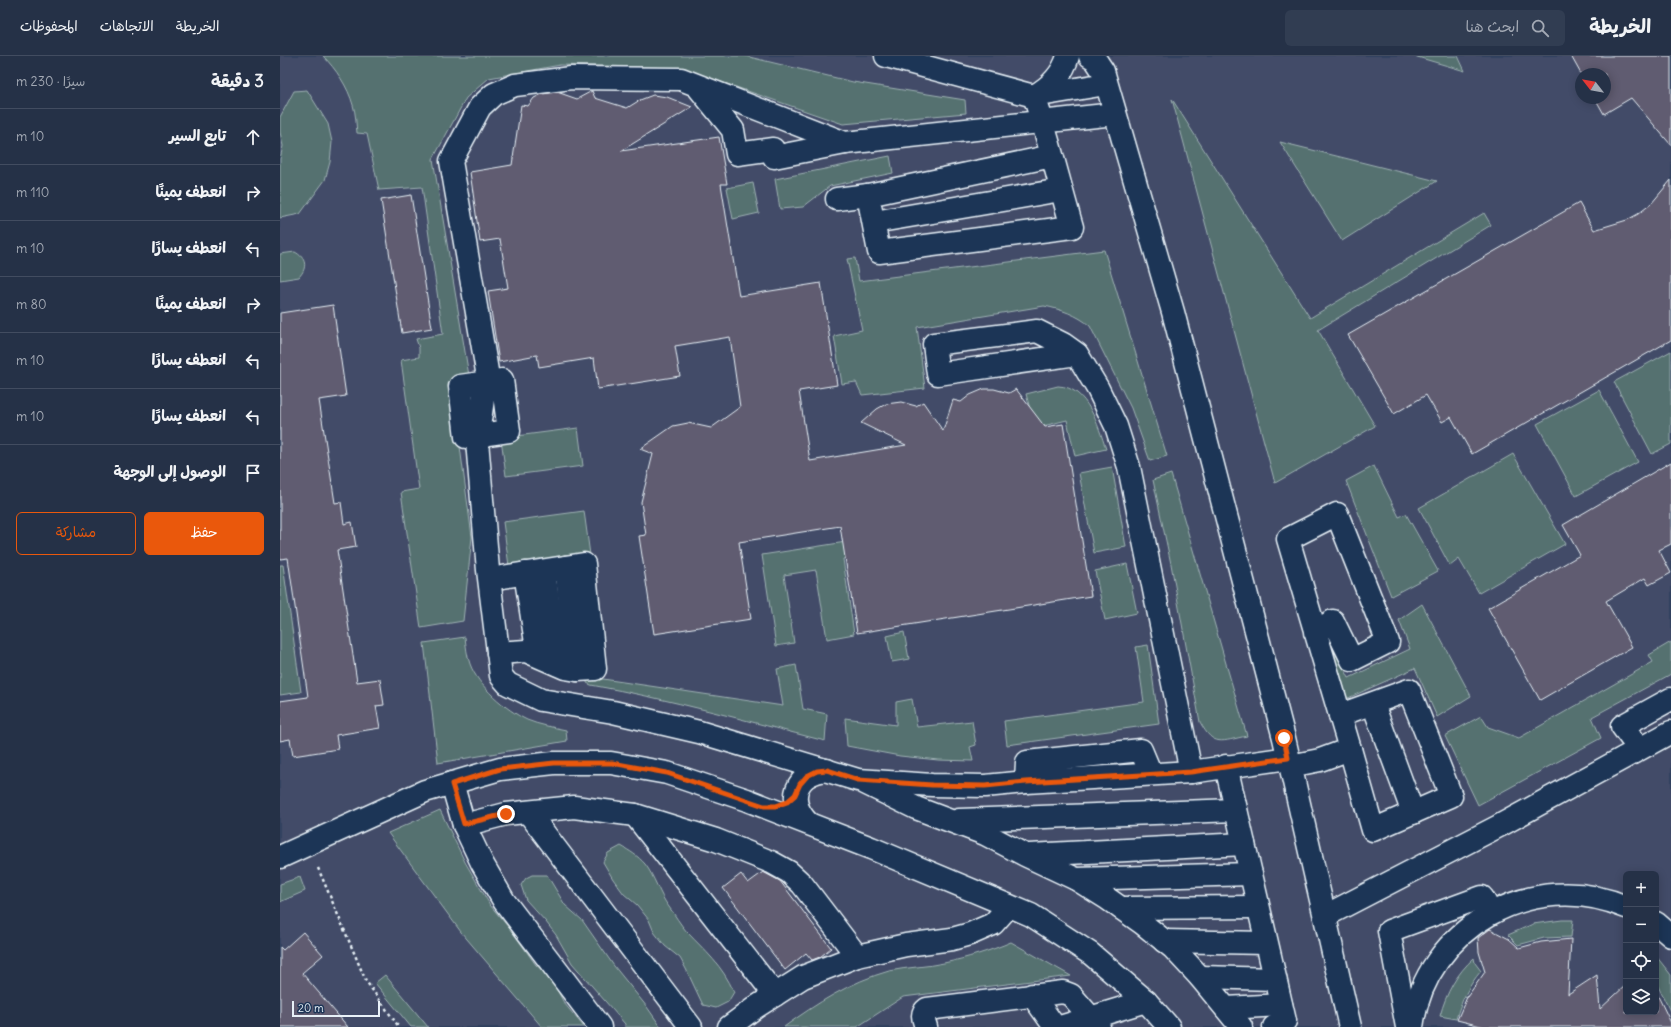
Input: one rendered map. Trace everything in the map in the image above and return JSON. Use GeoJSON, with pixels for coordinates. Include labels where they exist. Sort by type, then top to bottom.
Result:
{"type":"FeatureCollection","features":[{"type":"Feature","properties":{"kind":"street"},"geometry":{"type":"LineString","coordinates":[[886,56],[1034,96],[1106,84]]}},
{"type":"Feature","properties":{"kind":"street"},"geometry":{"type":"LineString","coordinates":[[1034,96],[1045,90],[1054,81],[1062,71],[1068,56]]}},
{"type":"Feature","properties":{"kind":"street"},"geometry":{"type":"LineString","coordinates":[[1090,56],[1100,67],[1106,84],[1173,312],[1289,762],[1350,1027]]}},
{"type":"Feature","properties":{"kind":"street"},"geometry":{"type":"LineString","coordinates":[[1106,84],[1107,71],[1113,56]]}},
{"type":"Feature","properties":{"kind":"street"},"geometry":{"type":"LineString","coordinates":[[485,383],[487,371],[451,162],[480,107],[494,94],[515,85],[571,78],[681,79],[845,143]]}},
{"type":"Feature","properties":{"kind":"street"},"geometry":{"type":"LineString","coordinates":[[697,86],[733,130],[738,154],[773,149],[774,157],[845,143],[1115,114]]}},
{"type":"Feature","properties":{"kind":"street"},"geometry":{"type":"LineString","coordinates":[[868,195],[879,252],[1072,227],[1043,121],[1034,96]]}},
{"type":"Feature","properties":{"kind":"street"},"geometry":{"type":"LineString","coordinates":[[725,121],[772,115]]}},
{"type":"Feature","properties":{"kind":"street"},"geometry":{"type":"LineString","coordinates":[[735,140],[818,132]]}},
{"type":"Feature","properties":{"kind":"street"},"geometry":{"type":"LineString","coordinates":[[837,199],[868,195],[1052,156]]}},
{"type":"Feature","properties":{"kind":"street"},"geometry":{"type":"LineString","coordinates":[[874,222],[1061,190]]}},
{"type":"Feature","properties":{"kind":"street"},"geometry":{"type":"LineString","coordinates":[[1077,354],[938,374],[934,344],[1037,331],[1063,344],[1077,354],[1098,389],[1116,426],[1129,467],[1191,772]]}},
{"type":"Feature","properties":{"kind":"street"},"geometry":{"type":"LineString","coordinates":[[502,380],[508,431],[477,436],[466,437],[460,386],[502,380]]}},
{"type":"Feature","properties":{"kind":"street"},"geometry":{"type":"LineString","coordinates":[[477,436],[498,653],[501,676],[508,684],[541,700],[613,712],[692,730],[827,770],[858,780],[916,808],[986,834],[1025,855],[1076,879],[1142,923],[1173,948],[1241,1027]]}},
{"type":"Feature","properties":{"kind":"street"},"geometry":{"type":"LineString","coordinates":[[1315,632],[1333,622],[1352,660],[1388,642],[1337,514],[1288,539],[1315,632],[1340,715],[1350,748],[1373,830],[1451,796],[1409,690],[1340,715]]}},
{"type":"Feature","properties":{"kind":"street"},"geometry":{"type":"LineString","coordinates":[[490,579],[566,567],[567,667]]}},
{"type":"Feature","properties":{"kind":"street"},"geometry":{"type":"LineString","coordinates":[[534,572],[538,656]]}},
{"type":"Feature","properties":{"kind":"street"},"geometry":{"type":"LineString","coordinates":[[534,572],[567,667]]}},
{"type":"Feature","properties":{"kind":"street"},"geometry":{"type":"LineString","coordinates":[[498,653],[526,651],[567,667]]}},
{"type":"Feature","properties":{"kind":"street"},"geometry":{"type":"LineString","coordinates":[[1639,750],[1622,726],[1671,700]]}},
{"type":"Feature","properties":{"kind":"street"},"geometry":{"type":"LineString","coordinates":[[1373,704],[1413,813]]}},
{"type":"Feature","properties":{"kind":"street"},"geometry":{"type":"LineString","coordinates":[[1324,916],[1499,826],[1671,732]]}},
{"type":"Feature","properties":{"kind":"street"},"geometry":{"type":"LineString","coordinates":[[858,780],[932,785],[985,786],[1026,782],[1027,762],[1141,750],[1151,774],[1191,772],[1226,766],[1320,760],[1350,748]]}},
{"type":"Feature","properties":{"kind":"street"},"geometry":{"type":"LineString","coordinates":[[792,760],[799,771],[800,784],[796,794],[796,806],[801,816],[808,824]]}},
{"type":"Feature","properties":{"kind":"street"},"geometry":{"type":"LineString","coordinates":[[280,857],[425,791],[500,769],[554,763],[612,763],[667,773],[764,806],[1031,915],[1091,954],[1146,1002],[1169,1027]]}},
{"type":"Feature","properties":{"kind":"street"},"geometry":{"type":"LineString","coordinates":[[1226,766],[1285,1021],[1274,1027]]}},
{"type":"Feature","properties":{"kind":"street"},"geometry":{"type":"LineString","coordinates":[[764,806],[776,806],[787,802],[795,795],[800,784],[807,776],[817,771],[827,770]]}},
{"type":"Feature","properties":{"kind":"street"},"geometry":{"type":"LineString","coordinates":[[452,784],[464,824],[482,863],[504,901],[600,1027]]}},
{"type":"Feature","properties":{"kind":"street"},"geometry":{"type":"LineString","coordinates":[[464,824],[506,814],[574,807],[635,815],[716,840],[771,862],[789,872],[802,884],[857,956]]}},
{"type":"Feature","properties":{"kind":"street"},"geometry":{"type":"LineString","coordinates":[[948,820],[1236,810]]}},
{"type":"Feature","properties":{"kind":"street"},"geometry":{"type":"LineString","coordinates":[[528,812],[691,1027]]}},
{"type":"Feature","properties":{"kind":"street"},"geometry":{"type":"LineString","coordinates":[[635,815],[775,995]]}},
{"type":"Feature","properties":{"kind":"street"},"geometry":{"type":"LineString","coordinates":[[1025,855],[1244,844]]}},
{"type":"Feature","properties":{"kind":"street"},"geometry":{"type":"LineString","coordinates":[[1076,879],[1251,874]]}},
{"type":"Feature","properties":{"kind":"street"},"geometry":{"type":"LineString","coordinates":[[1412,1027],[1420,997],[1436,963],[1461,935],[1491,913],[1526,899],[1562,894],[1599,898],[1623,906]]}},
{"type":"Feature","properties":{"kind":"street"},"geometry":{"type":"LineString","coordinates":[[1407,1027],[1390,931],[1482,897],[1491,913]]}},
{"type":"Feature","properties":{"kind":"street"},"geometry":{"type":"LineString","coordinates":[[729,1027],[756,1007],[803,977],[857,956],[906,945],[952,939],[970,934],[993,924],[1009,906]]}},
{"type":"Feature","properties":{"kind":"street"},"geometry":{"type":"LineString","coordinates":[[1121,908],[1258,907]]}},
{"type":"Feature","properties":{"kind":"street"},"geometry":{"type":"LineString","coordinates":[[1659,926],[1671,936]]}},
{"type":"Feature","properties":{"kind":"street"},"geometry":{"type":"LineString","coordinates":[[1164,941],[1266,943]]}},
{"type":"Feature","properties":{"kind":"street"},"geometry":{"type":"LineString","coordinates":[[1200,978],[1275,979]]}},
{"type":"Feature","properties":{"kind":"street"},"geometry":{"type":"LineString","coordinates":[[926,1027],[922,1015],[927,1009],[1062,992],[1067,993],[1095,1023]]}},
{"type":"Feature","properties":{"kind":"street"},"geometry":{"type":"LineString","coordinates":[[1032,996],[1055,1027]]}},
{"type":"Feature","properties":{"kind":"street"},"geometry":{"type":"LineString","coordinates":[[1060,1027],[1095,1023],[1146,1002]]}},
{"type":"Feature","properties":{"kind":"street"},"geometry":{"type":"LineString","coordinates":[[1226,1008],[1281,1005]]}},
{"type":"Feature","properties":{"kind":"path"},"geometry":{"type":"LineString","coordinates":[[308,844],[366,981],[399,1027]]}},
{"type":"Feature","properties":{"kind":"shaded area"},"geometry":{"type":"Polygon","coordinates":[[[280,56],[1671,56],[1671,1027],[280,1027],[280,56]]]}},
{"type":"Feature","properties":{"kind":"green space"},"geometry":{"type":"Polygon","coordinates":[[[323,56],[745,56],[853,82],[965,100],[966,113],[843,124],[681,68],[560,65],[489,78],[466,98],[433,159],[469,376],[451,379],[472,537],[463,621],[421,628],[401,492],[419,489],[401,360],[419,357],[419,348],[416,339],[443,334],[422,187],[379,190],[367,134],[357,133],[355,112],[351,98],[337,72],[323,56]]]}},
{"type":"Feature","properties":{"kind":"green space"},"geometry":{"type":"Polygon","coordinates":[[[1414,56],[1458,56],[1465,71],[1414,56]]]}},
{"type":"Feature","properties":{"kind":"green space"},"geometry":{"type":"Polygon","coordinates":[[[307,90],[328,124],[332,142],[330,162],[325,180],[300,214],[280,218],[280,159],[283,146],[280,132],[280,117],[294,91],[307,90]]]}},
{"type":"Feature","properties":{"kind":"green space"},"geometry":{"type":"Polygon","coordinates":[[[1172,99],[1310,318],[1484,213],[1491,225],[1318,330],[1375,426],[1275,483],[1172,99]]]}},
{"type":"Feature","properties":{"kind":"green space"},"geometry":{"type":"Polygon","coordinates":[[[1280,142],[1437,181],[1342,241],[1280,142]]]}},
{"type":"Feature","properties":{"kind":"green space"},"geometry":{"type":"Polygon","coordinates":[[[890,156],[893,173],[830,186],[803,207],[780,209],[775,179],[890,156]]]}},
{"type":"Feature","properties":{"kind":"green space"},"geometry":{"type":"Polygon","coordinates":[[[753,183],[759,213],[733,219],[727,188],[753,183]]]}},
{"type":"Feature","properties":{"kind":"green space"},"geometry":{"type":"Polygon","coordinates":[[[1104,250],[1167,456],[1150,461],[1131,408],[1090,326],[1074,316],[1050,307],[1044,306],[917,327],[925,388],[862,395],[856,382],[842,384],[834,336],[862,330],[847,259],[855,258],[859,281],[1104,250]]]}},
{"type":"Feature","properties":{"kind":"green space"},"geometry":{"type":"Polygon","coordinates":[[[295,252],[302,257],[305,266],[304,270],[299,277],[280,280],[280,254],[295,252]]]}},
{"type":"Feature","properties":{"kind":"green space"},"geometry":{"type":"Polygon","coordinates":[[[1671,351],[1671,444],[1652,454],[1614,382],[1671,351]]]}},
{"type":"Feature","properties":{"kind":"green space"},"geometry":{"type":"Polygon","coordinates":[[[1058,386],[1068,388],[1077,393],[1084,400],[1095,419],[1106,449],[1075,456],[1067,420],[1035,428],[1026,394],[1058,386]]]}},
{"type":"Feature","properties":{"kind":"green space"},"geometry":{"type":"Polygon","coordinates":[[[1599,390],[1638,462],[1576,496],[1537,424],[1599,390]]]}},
{"type":"Feature","properties":{"kind":"green space"},"geometry":{"type":"Polygon","coordinates":[[[578,428],[583,466],[506,476],[501,438],[578,428]]]}},
{"type":"Feature","properties":{"kind":"green space"},"geometry":{"type":"Polygon","coordinates":[[[1513,454],[1565,544],[1479,593],[1459,559],[1450,566],[1419,508],[1513,454]]]}},
{"type":"Feature","properties":{"kind":"green space"},"geometry":{"type":"Polygon","coordinates":[[[1374,466],[1399,517],[1406,514],[1438,571],[1391,596],[1346,481],[1374,466]]]}},
{"type":"Feature","properties":{"kind":"green space"},"geometry":{"type":"Polygon","coordinates":[[[1112,467],[1126,547],[1094,553],[1079,473],[1112,467]]]}},
{"type":"Feature","properties":{"kind":"green space"},"geometry":{"type":"Polygon","coordinates":[[[1171,474],[1247,736],[1219,741],[1210,736],[1200,722],[1171,564],[1153,480],[1171,474]]]}},
{"type":"Feature","properties":{"kind":"green space"},"geometry":{"type":"Polygon","coordinates":[[[584,511],[590,555],[509,566],[503,522],[584,511]]]}},
{"type":"Feature","properties":{"kind":"green space"},"geometry":{"type":"Polygon","coordinates":[[[859,540],[862,555],[843,559],[854,634],[827,639],[816,570],[784,575],[794,643],[776,646],[762,555],[859,540]]]}},
{"type":"Feature","properties":{"kind":"green space"},"geometry":{"type":"Polygon","coordinates":[[[1127,564],[1137,613],[1105,620],[1095,571],[1127,564]]]}},
{"type":"Feature","properties":{"kind":"green space"},"geometry":{"type":"Polygon","coordinates":[[[280,565],[283,565],[301,692],[280,695],[280,565]]]}},
{"type":"Feature","properties":{"kind":"green space"},"geometry":{"type":"Polygon","coordinates":[[[1422,604],[1471,696],[1437,717],[1415,668],[1346,699],[1331,642],[1349,678],[1410,649],[1399,620],[1422,604]]]}},
{"type":"Feature","properties":{"kind":"green space"},"geometry":{"type":"Polygon","coordinates":[[[904,632],[909,659],[892,662],[887,636],[904,632]]]}},
{"type":"Feature","properties":{"kind":"green space"},"geometry":{"type":"Polygon","coordinates":[[[465,637],[470,664],[479,681],[486,689],[502,704],[519,716],[541,725],[566,730],[567,741],[438,763],[424,643],[465,637]]]}},
{"type":"Feature","properties":{"kind":"green space"},"geometry":{"type":"Polygon","coordinates":[[[1671,642],[1671,674],[1592,717],[1601,738],[1478,805],[1445,736],[1481,716],[1488,727],[1519,738],[1653,662],[1649,655],[1671,642]]]}},
{"type":"Feature","properties":{"kind":"green space"},"geometry":{"type":"Polygon","coordinates":[[[1148,645],[1159,724],[1007,745],[1004,721],[1144,702],[1136,647],[1148,645]]]}},
{"type":"Feature","properties":{"kind":"green space"},"geometry":{"type":"Polygon","coordinates":[[[796,665],[803,709],[827,714],[825,741],[738,718],[587,683],[587,680],[603,679],[783,706],[777,669],[796,665]]]}},
{"type":"Feature","properties":{"kind":"green space"},"geometry":{"type":"Polygon","coordinates":[[[912,699],[917,727],[972,721],[976,745],[970,747],[973,761],[938,760],[900,756],[847,746],[845,718],[896,725],[896,702],[912,699]]]}},
{"type":"Feature","properties":{"kind":"green space"},"geometry":{"type":"Polygon","coordinates":[[[440,810],[465,862],[490,905],[514,934],[536,965],[550,976],[564,1003],[584,1027],[542,1027],[461,932],[388,833],[440,810]]]}},
{"type":"Feature","properties":{"kind":"green space"},"geometry":{"type":"Polygon","coordinates":[[[621,846],[634,854],[645,864],[652,874],[662,897],[682,926],[719,966],[734,992],[728,1002],[716,1008],[703,1005],[680,958],[665,946],[654,932],[649,920],[637,905],[624,894],[613,879],[603,862],[608,853],[621,846]]]}},
{"type":"Feature","properties":{"kind":"green space"},"geometry":{"type":"Polygon","coordinates":[[[532,875],[547,875],[565,905],[582,920],[614,966],[661,1027],[625,1027],[625,1024],[572,963],[556,935],[526,900],[521,885],[526,878],[532,875]]]}},
{"type":"Feature","properties":{"kind":"green space"},"geometry":{"type":"Polygon","coordinates":[[[300,877],[305,891],[280,902],[280,884],[300,877]]]}},
{"type":"Feature","properties":{"kind":"green space"},"geometry":{"type":"Polygon","coordinates":[[[1573,920],[1571,937],[1544,938],[1518,945],[1508,935],[1533,924],[1573,920]]]}},
{"type":"Feature","properties":{"kind":"green space"},"geometry":{"type":"Polygon","coordinates":[[[1011,942],[1071,976],[903,997],[857,1027],[784,1027],[834,994],[861,981],[889,971],[970,957],[1011,942]]]}},
{"type":"Feature","properties":{"kind":"green space"},"geometry":{"type":"Polygon","coordinates":[[[1474,958],[1475,963],[1481,971],[1466,994],[1456,1019],[1440,1016],[1445,999],[1457,977],[1474,958]]]}},
{"type":"Feature","properties":{"kind":"green space"},"geometry":{"type":"Polygon","coordinates":[[[1659,960],[1671,975],[1670,1011],[1659,988],[1659,960]]]}},
{"type":"Feature","properties":{"kind":"green space"},"geometry":{"type":"Polygon","coordinates":[[[385,975],[428,1027],[411,1027],[375,983],[385,975]]]}},
{"type":"Feature","properties":{"kind":"building"},"geometry":{"type":"Polygon","coordinates":[[[1571,56],[1671,56],[1671,145],[1631,98],[1604,114],[1598,104],[1611,104],[1611,68],[1578,68],[1571,56]]]}},
{"type":"Feature","properties":{"kind":"building"},"geometry":{"type":"Polygon","coordinates":[[[592,91],[595,98],[627,108],[640,100],[653,95],[667,97],[692,107],[621,151],[719,137],[727,184],[721,184],[739,296],[821,283],[837,385],[799,391],[810,461],[906,445],[861,423],[877,409],[886,404],[901,402],[916,406],[923,402],[943,431],[953,400],[961,402],[970,395],[984,389],[994,389],[1009,393],[1016,389],[1045,427],[1063,424],[1091,596],[857,633],[840,526],[739,542],[751,619],[654,634],[639,536],[646,535],[641,502],[653,454],[640,449],[673,426],[688,423],[711,428],[740,407],[730,337],[675,346],[680,376],[598,389],[594,358],[539,367],[537,355],[499,362],[488,291],[508,288],[500,239],[480,242],[470,172],[512,165],[521,105],[528,106],[534,98],[542,94],[557,92],[577,99],[592,91]]]}},
{"type":"Feature","properties":{"kind":"building"},"geometry":{"type":"Polygon","coordinates":[[[1671,180],[1671,340],[1472,454],[1451,417],[1442,422],[1426,395],[1394,414],[1348,335],[1579,203],[1594,230],[1627,220],[1638,214],[1651,204],[1671,180]]]}},
{"type":"Feature","properties":{"kind":"building"},"geometry":{"type":"Polygon","coordinates":[[[411,195],[432,328],[402,333],[381,200],[411,195]]]}},
{"type":"Feature","properties":{"kind":"building"},"geometry":{"type":"Polygon","coordinates":[[[333,305],[346,396],[319,400],[335,503],[341,502],[344,524],[352,522],[356,547],[337,550],[357,682],[380,679],[384,705],[376,706],[380,728],[336,735],[338,749],[293,756],[290,739],[280,741],[280,701],[308,697],[288,558],[280,559],[280,313],[333,305]]]}},
{"type":"Feature","properties":{"kind":"building"},"geometry":{"type":"Polygon","coordinates":[[[1671,462],[1671,544],[1659,550],[1671,573],[1649,585],[1645,578],[1606,601],[1632,647],[1540,700],[1488,608],[1580,555],[1563,525],[1671,462]]]}},
{"type":"Feature","properties":{"kind":"building"},"geometry":{"type":"Polygon","coordinates":[[[763,872],[780,881],[831,948],[820,957],[812,960],[806,953],[785,970],[723,888],[741,874],[748,883],[763,872]]]}},
{"type":"Feature","properties":{"kind":"building"},"geometry":{"type":"Polygon","coordinates":[[[1490,929],[1509,939],[1519,948],[1541,942],[1571,939],[1568,994],[1597,975],[1600,1009],[1623,988],[1623,1015],[1659,1015],[1659,998],[1671,1023],[1671,1027],[1485,1027],[1457,1020],[1467,997],[1485,972],[1479,952],[1478,938],[1490,929]]]}},
{"type":"Feature","properties":{"kind":"building"},"geometry":{"type":"Polygon","coordinates":[[[303,932],[323,955],[302,973],[348,1027],[280,1027],[280,947],[283,950],[303,932]]]}},
{"type":"Feature","properties":{"kind":"route"},"geometry":{"type":"LineString","coordinates":[[506,814],[464,824],[452,784],[500,769],[554,763],[612,763],[667,773],[764,806],[776,806],[787,802],[795,795],[800,784],[807,776],[817,771],[827,770],[858,780],[932,785],[985,786],[1026,782],[1191,772],[1288,758],[1284,738]]}}]}
